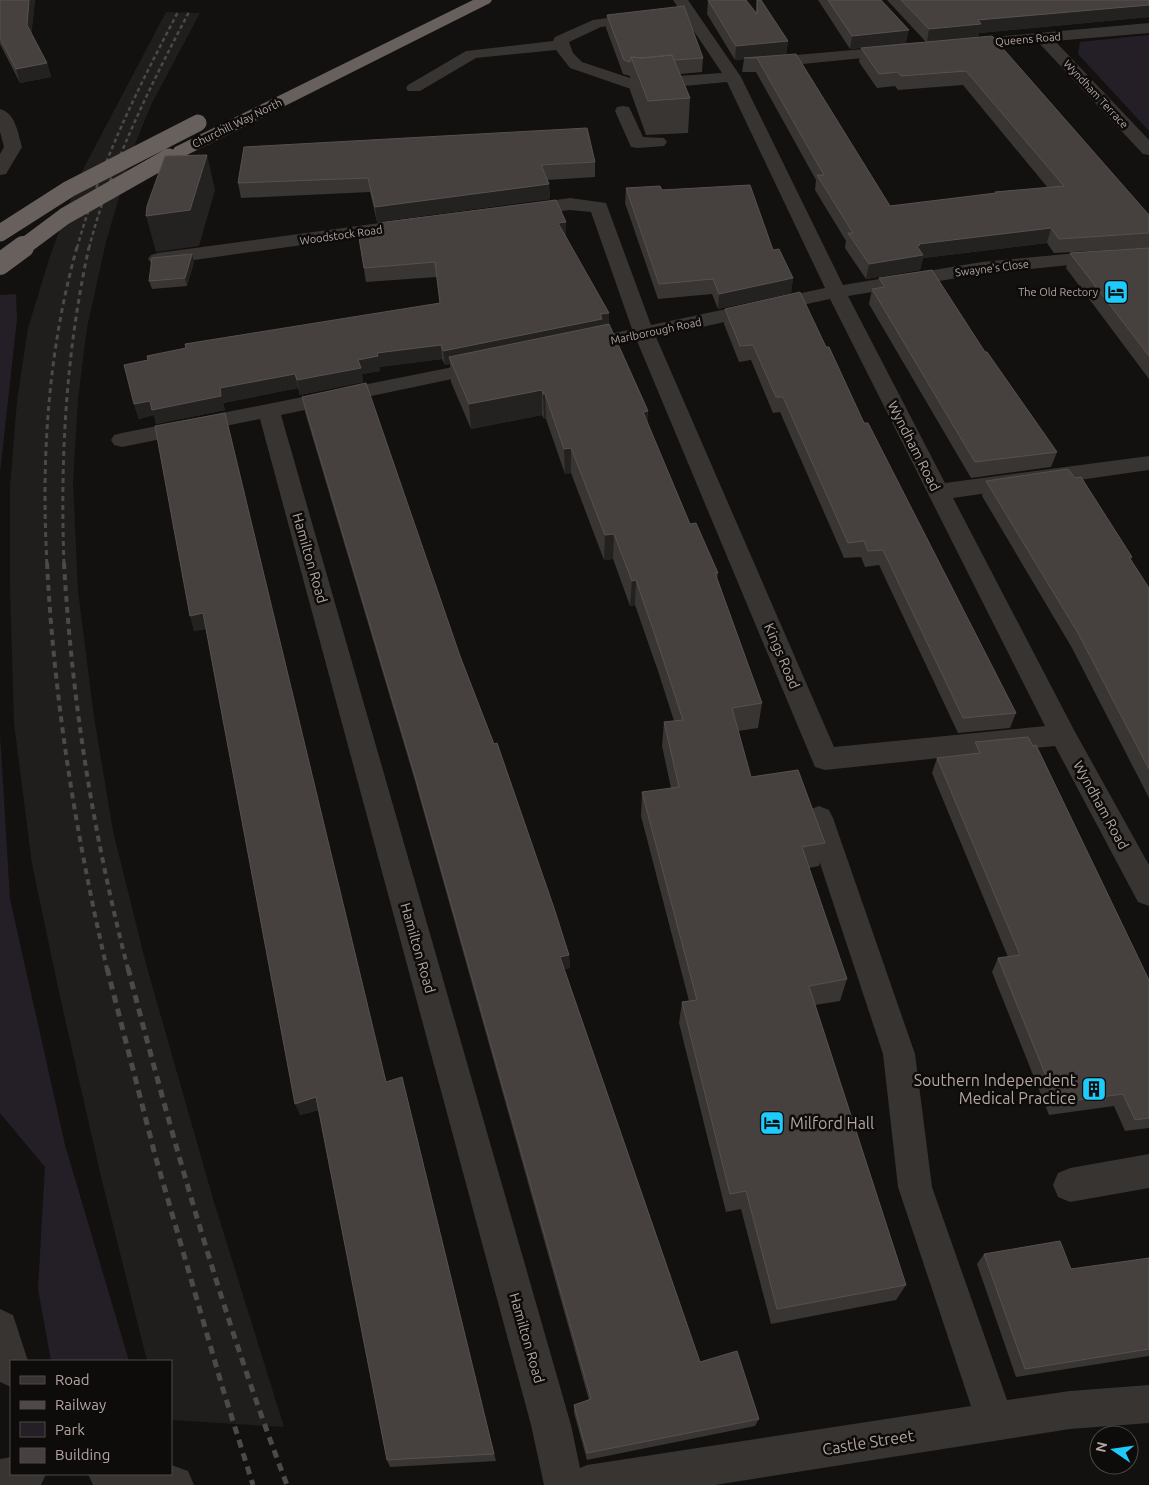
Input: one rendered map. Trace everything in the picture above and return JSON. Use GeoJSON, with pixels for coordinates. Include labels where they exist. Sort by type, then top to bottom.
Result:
{"type":"FeatureCollection","features":[{"type":"Feature","properties":{"kind":"highway","name":"Churchill Way North"},"geometry":{"type":"LineString","coordinates":[[0,264],[38,235],[80,207],[181,151],[486,0]]}},
{"type":"Feature","properties":{"kind":"highway","name":"Churchill Way North"},"geometry":{"type":"LineString","coordinates":[[0,233],[41,205],[94,174],[216,114]]}},
{"type":"Feature","properties":{"kind":"street"},"geometry":{"type":"LineString","coordinates":[[676,11],[598,23],[566,37],[561,40],[561,45],[569,59],[576,65],[631,84],[652,86],[731,72],[911,49]]}},
{"type":"Feature","properties":{"kind":"street","name":"Wyndham Road"},"geometry":{"type":"LineString","coordinates":[[676,11],[731,72],[836,291],[938,492],[1063,735],[1149,893]]}},
{"type":"Feature","properties":{"kind":"street","name":"Queens Road"},"geometry":{"type":"LineString","coordinates":[[949,46],[1149,28]]}},
{"type":"Feature","properties":{"kind":"street","name":"Wyndham Terrace"},"geometry":{"type":"LineString","coordinates":[[1043,38],[1149,150]]}},
{"type":"Feature","properties":{"kind":"street"},"geometry":{"type":"LineString","coordinates":[[414,88],[472,54],[561,45]]}},
{"type":"Feature","properties":{"kind":"street"},"geometry":{"type":"LineString","coordinates":[[623,111],[637,143],[658,142]]}},
{"type":"Feature","properties":{"kind":"street"},"geometry":{"type":"LineString","coordinates":[[0,114],[5,120],[13,147],[0,170]]}},
{"type":"Feature","properties":{"kind":"street"},"geometry":{"type":"LineString","coordinates":[[501,213],[570,204],[599,207],[644,333]]}},
{"type":"Feature","properties":{"kind":"street","name":"Woodstock Road"},"geometry":{"type":"LineString","coordinates":[[158,259],[433,222]]}},
{"type":"Feature","properties":{"kind":"street","name":"Swayne's Close"},"geometry":{"type":"LineString","coordinates":[[836,291],[1013,264],[1149,255]]}},
{"type":"Feature","properties":{"kind":"street","name":"Marlborough Road"},"geometry":{"type":"LineString","coordinates":[[558,351],[836,291]]}},
{"type":"Feature","properties":{"kind":"street","name":"Kings Road"},"geometry":{"type":"LineString","coordinates":[[644,333],[825,759],[1063,735]]}},
{"type":"Feature","properties":{"kind":"street"},"geometry":{"type":"LineString","coordinates":[[122,440],[269,412],[510,361]]}},
{"type":"Feature","properties":{"kind":"street","name":"Hamilton Road"},"geometry":{"type":"LineString","coordinates":[[269,412],[551,1425],[564,1485]]}},
{"type":"Feature","properties":{"kind":"street"},"geometry":{"type":"LineString","coordinates":[[938,492],[1149,463]]}},
{"type":"Feature","properties":{"kind":"street"},"geometry":{"type":"LineString","coordinates":[[819,818],[899,1054],[915,1187],[996,1421]]}},
{"type":"Feature","properties":{"kind":"street"},"geometry":{"type":"LineString","coordinates":[[1070,1185],[1149,1171]]}},
{"type":"Feature","properties":{"kind":"street"},"geometry":{"type":"LineString","coordinates":[[0,1328],[10,1364]]}},
{"type":"Feature","properties":{"kind":"street","name":"Castle Street"},"geometry":{"type":"LineString","coordinates":[[587,1485],[1070,1410],[1149,1404]]}},
{"type":"Feature","properties":{"kind":"street"},"geometry":{"type":"LineString","coordinates":[[0,1479],[21,1475]]}},
{"type":"Feature","properties":{"kind":"street"},"geometry":{"type":"LineString","coordinates":[[113,1475],[174,1485]]}},
{"type":"Feature","properties":{"kind":"shaded area"},"geometry":{"type":"Polygon","coordinates":[[[166,12],[200,13],[151,105],[133,149],[106,242],[87,328],[78,399],[73,483],[78,591],[94,717],[113,831],[146,964],[214,1202],[284,1427],[172,1420],[172,1360],[147,1360],[102,1181],[32,864],[14,723],[10,588],[10,487],[17,401],[28,328],[50,256],[79,177],[166,12]]]}},
{"type":"Feature","properties":{"kind":"green space"},"geometry":{"type":"Polygon","coordinates":[[[1149,35],[1149,131],[1078,54],[1080,42],[1149,35]]]}},
{"type":"Feature","properties":{"kind":"green space"},"geometry":{"type":"Polygon","coordinates":[[[16,294],[17,319],[0,473],[0,295],[16,294]]]}},
{"type":"Feature","properties":{"kind":"green space"},"geometry":{"type":"Polygon","coordinates":[[[0,734],[10,899],[65,1145],[129,1360],[51,1360],[38,1289],[45,1167],[0,1113],[0,734]]]}},
{"type":"Feature","properties":{"kind":"building"},"geometry":{"type":"Polygon","coordinates":[[[0,0],[29,0],[27,25],[47,63],[16,69],[0,38],[0,0]]]}},
{"type":"Feature","properties":{"kind":"building"},"geometry":{"type":"Polygon","coordinates":[[[708,0],[746,0],[757,14],[757,0],[761,0],[788,41],[736,46],[708,0]]]}},
{"type":"Feature","properties":{"kind":"building"},"geometry":{"type":"Polygon","coordinates":[[[828,0],[881,0],[909,30],[852,36],[828,0]]]}},
{"type":"Feature","properties":{"kind":"building"},"geometry":{"type":"Polygon","coordinates":[[[901,0],[1149,0],[1149,5],[978,20],[981,24],[929,29],[901,0]]]}},
{"type":"Feature","properties":{"kind":"building"},"geometry":{"type":"Polygon","coordinates":[[[684,6],[703,58],[674,60],[672,55],[642,58],[631,57],[630,62],[624,60],[607,15],[684,6]]]}},
{"type":"Feature","properties":{"kind":"building"},"geometry":{"type":"Polygon","coordinates":[[[992,36],[1149,215],[1149,233],[1059,239],[1051,228],[919,244],[917,246],[923,255],[869,264],[848,233],[853,233],[817,175],[824,175],[757,58],[744,58],[796,54],[890,206],[995,192],[1064,186],[966,71],[901,76],[898,72],[879,74],[861,48],[992,36]]]}},
{"type":"Feature","properties":{"kind":"building"},"geometry":{"type":"Polygon","coordinates":[[[672,55],[690,98],[648,101],[631,57],[642,58],[672,55]]]}},
{"type":"Feature","properties":{"kind":"building"},"geometry":{"type":"Polygon","coordinates":[[[587,128],[595,162],[541,165],[549,184],[375,207],[368,178],[238,183],[244,147],[587,128]]]}},
{"type":"Feature","properties":{"kind":"building"},"geometry":{"type":"Polygon","coordinates":[[[207,155],[190,210],[146,216],[147,206],[165,156],[207,155]]]}},
{"type":"Feature","properties":{"kind":"building"},"geometry":{"type":"Polygon","coordinates":[[[750,185],[773,250],[779,249],[793,278],[719,294],[713,279],[659,284],[626,188],[660,186],[662,190],[750,185]]]}},
{"type":"Feature","properties":{"kind":"building"},"geometry":{"type":"Polygon","coordinates":[[[556,200],[566,222],[558,223],[609,313],[600,314],[602,319],[443,351],[441,345],[377,353],[378,356],[358,360],[361,368],[297,380],[295,374],[220,388],[221,396],[152,410],[150,401],[134,404],[124,365],[148,360],[147,356],[186,348],[185,344],[440,303],[435,262],[364,268],[359,238],[381,235],[378,223],[556,200]]]}},
{"type":"Feature","properties":{"kind":"building"},"geometry":{"type":"Polygon","coordinates":[[[1149,248],[1149,356],[1070,253],[1149,248]]]}},
{"type":"Feature","properties":{"kind":"building"},"geometry":{"type":"Polygon","coordinates":[[[192,254],[185,278],[149,281],[152,258],[192,254]]]}},
{"type":"Feature","properties":{"kind":"building"},"geometry":{"type":"Polygon","coordinates":[[[932,270],[985,352],[987,352],[1057,452],[975,462],[872,289],[885,287],[879,278],[932,270]]]}},
{"type":"Feature","properties":{"kind":"building"},"geometry":{"type":"Polygon","coordinates":[[[800,292],[826,347],[829,347],[864,423],[868,423],[1016,713],[963,718],[883,550],[868,551],[864,541],[848,543],[783,397],[776,397],[753,345],[740,346],[725,309],[800,292]]]}},
{"type":"Feature","properties":{"kind":"building"},"geometry":{"type":"Polygon","coordinates":[[[609,324],[648,411],[643,412],[690,524],[696,523],[718,573],[715,573],[762,703],[732,708],[751,777],[798,770],[825,843],[802,847],[847,979],[809,986],[906,1285],[777,1309],[746,1191],[730,1194],[682,1002],[697,1000],[642,792],[679,787],[664,722],[683,720],[636,580],[632,581],[614,534],[605,535],[571,448],[564,449],[542,390],[469,404],[449,357],[609,324]]]}},
{"type":"Feature","properties":{"kind":"building"},"geometry":{"type":"Polygon","coordinates":[[[366,383],[460,656],[494,744],[497,743],[554,908],[569,955],[560,957],[700,1362],[737,1351],[759,1419],[587,1453],[574,1405],[591,1399],[412,766],[302,397],[366,383]]]}},
{"type":"Feature","properties":{"kind":"building"},"geometry":{"type":"Polygon","coordinates":[[[225,413],[386,1082],[402,1077],[494,1454],[387,1460],[316,1097],[295,1104],[203,613],[190,616],[155,426],[225,413]]]}},
{"type":"Feature","properties":{"kind":"building"},"geometry":{"type":"Polygon","coordinates":[[[1068,469],[1075,478],[1081,477],[1132,557],[1129,557],[1149,588],[1149,769],[1078,633],[986,481],[1068,469]]]}},
{"type":"Feature","properties":{"kind":"building"},"geometry":{"type":"Polygon","coordinates":[[[1028,737],[1033,746],[1036,745],[1149,980],[1149,1118],[1135,1120],[1123,1094],[1057,1103],[998,958],[1020,955],[937,758],[980,753],[975,742],[1028,737]]]}},
{"type":"Feature","properties":{"kind":"building"},"geometry":{"type":"Polygon","coordinates":[[[1060,1241],[1071,1269],[1149,1258],[1149,1349],[1025,1369],[984,1254],[1060,1241]]]}},
{"type":"Feature","properties":{"kind":"railway"},"geometry":{"type":"LineString","coordinates":[[77,248],[97,186],[121,127],[178,12]]}},
{"type":"Feature","properties":{"kind":"railway"},"geometry":{"type":"LineString","coordinates":[[89,248],[97,218],[132,127],[189,12]]}},
{"type":"Feature","properties":{"kind":"railway"},"geometry":{"type":"LineString","coordinates":[[47,564],[45,484],[49,404],[59,325],[77,247]]}},
{"type":"Feature","properties":{"kind":"railway"},"geometry":{"type":"LineString","coordinates":[[64,564],[63,484],[66,405],[75,326],[89,247]]}},
{"type":"Feature","properties":{"kind":"railway"},"geometry":{"type":"LineString","coordinates":[[47,563],[55,666],[68,768],[76,818],[107,969]]}},
{"type":"Feature","properties":{"kind":"railway"},"geometry":{"type":"LineString","coordinates":[[64,563],[72,666],[86,768],[104,868],[128,969]]}},
{"type":"Feature","properties":{"kind":"railway"},"geometry":{"type":"LineString","coordinates":[[107,968],[155,1155],[222,1386],[253,1485]]}},
{"type":"Feature","properties":{"kind":"railway"},"geometry":{"type":"LineString","coordinates":[[128,968],[200,1229],[241,1358],[287,1485]]}},
{"type":"Feature","properties":{"kind":"place","name":"The Old Rectory"},"geometry":{"type":"Point","coordinates":[1116,292]}},
{"type":"Feature","properties":{"kind":"place","name":"Southern Independent Medical Practice"},"geometry":{"type":"Point","coordinates":[1094,1089]}},
{"type":"Feature","properties":{"kind":"place","name":"Milford Hall"},"geometry":{"type":"Point","coordinates":[772,1123]}}]}
